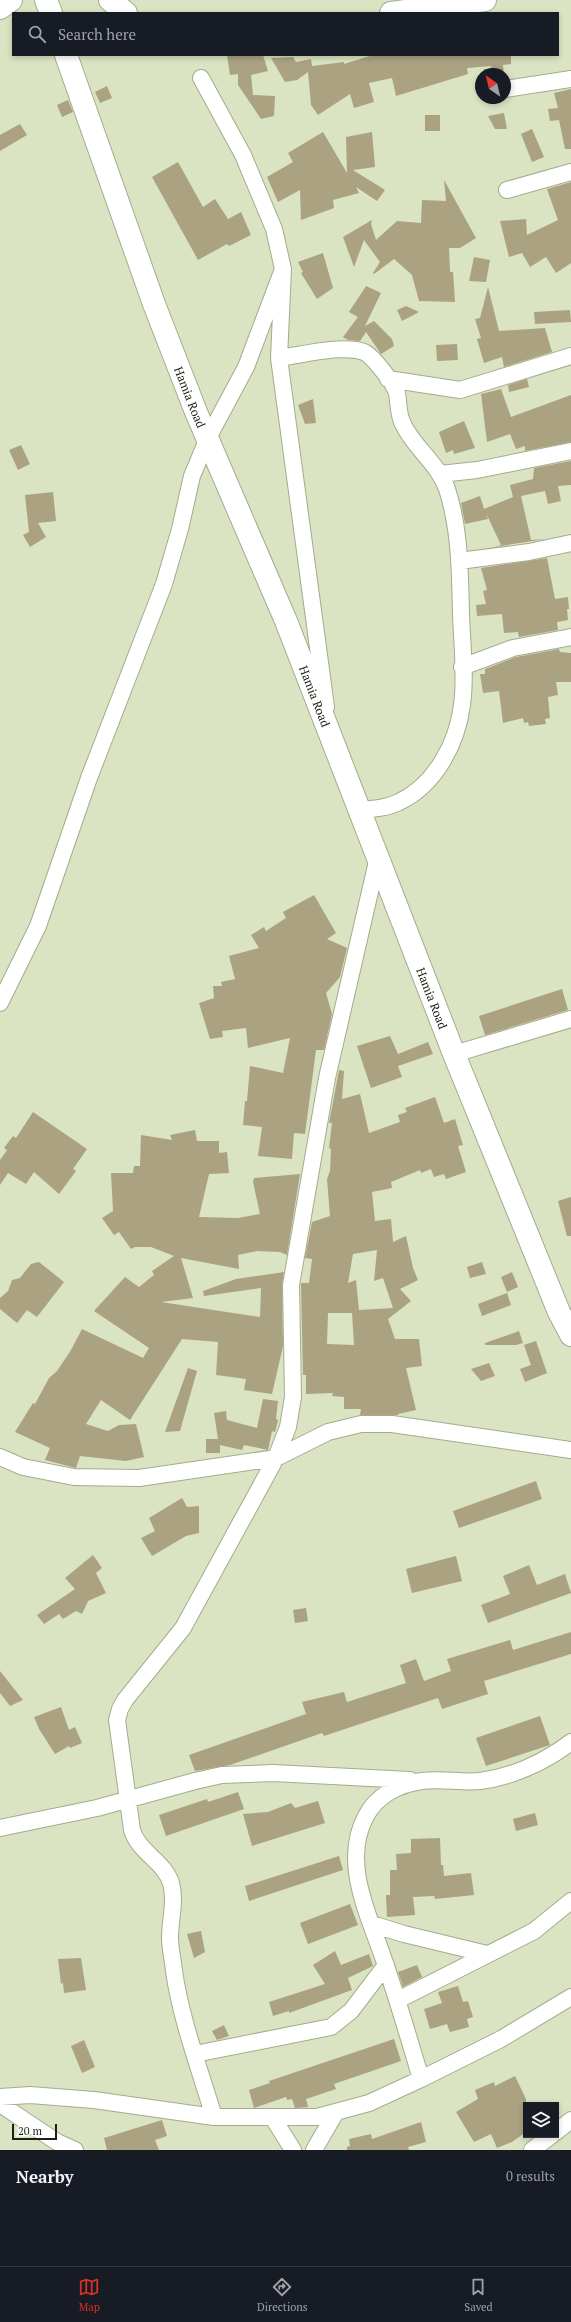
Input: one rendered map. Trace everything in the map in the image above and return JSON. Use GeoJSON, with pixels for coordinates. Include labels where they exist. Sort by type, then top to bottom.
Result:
{"type":"FeatureCollection","features":[{"type":"Feature","properties":{"kind":"street"},"geometry":{"type":"LineString","coordinates":[[0,8],[11,0]]}},
{"type":"Feature","properties":{"kind":"street"},"geometry":{"type":"LineString","coordinates":[[46,0],[51,12]]}},
{"type":"Feature","properties":{"kind":"street"},"geometry":{"type":"LineString","coordinates":[[110,0],[125,12]]}},
{"type":"Feature","properties":{"kind":"street"},"geometry":{"type":"LineString","coordinates":[[398,12],[485,0]]}},
{"type":"Feature","properties":{"kind":"street","name":"Hamia Road"},"geometry":{"type":"LineString","coordinates":[[66,56],[154,304],[208,438],[286,621],[454,1054],[565,1310],[571,1335]]}},
{"type":"Feature","properties":{"kind":"street"},"geometry":{"type":"LineString","coordinates":[[201,78],[248,169],[274,229],[283,269],[279,358],[291,458],[330,733]]}},
{"type":"Feature","properties":{"kind":"street"},"geometry":{"type":"LineString","coordinates":[[511,88],[571,79]]}},
{"type":"Feature","properties":{"kind":"street"},"geometry":{"type":"LineString","coordinates":[[507,190],[571,172]]}},
{"type":"Feature","properties":{"kind":"street"},"geometry":{"type":"LineString","coordinates":[[0,1003],[38,926],[89,778],[164,584],[180,529],[192,476],[208,438],[246,367],[283,269]]}},
{"type":"Feature","properties":{"kind":"street"},"geometry":{"type":"LineString","coordinates":[[279,358],[334,350],[364,352],[373,358],[396,391],[400,415],[404,427],[440,474],[452,509],[459,561],[462,667],[462,706],[457,728],[446,756],[424,786],[412,794],[384,808],[360,810]]}},
{"type":"Feature","properties":{"kind":"street"},"geometry":{"type":"LineString","coordinates":[[388,379],[460,390],[571,356]]}},
{"type":"Feature","properties":{"kind":"street"},"geometry":{"type":"LineString","coordinates":[[440,474],[477,470],[571,450]]}},
{"type":"Feature","properties":{"kind":"street"},"geometry":{"type":"LineString","coordinates":[[459,561],[518,553],[571,543]]}},
{"type":"Feature","properties":{"kind":"street"},"geometry":{"type":"LineString","coordinates":[[462,667],[513,648],[571,638]]}},
{"type":"Feature","properties":{"kind":"street"},"geometry":{"type":"LineString","coordinates":[[214,2118],[177,1988],[170,1938],[173,1903],[170,1883],[162,1866],[143,1850],[135,1840],[117,1720],[120,1709],[183,1628],[276,1458],[288,1427],[293,1396],[291,1285],[327,1078],[378,857]]}},
{"type":"Feature","properties":{"kind":"street"},"geometry":{"type":"LineString","coordinates":[[454,1054],[571,1019]]}},
{"type":"Feature","properties":{"kind":"street"},"geometry":{"type":"LineString","coordinates":[[0,1457],[23,1468],[74,1477],[139,1478],[276,1458],[328,1432],[361,1424],[392,1424],[433,1428],[571,1450]]}},
{"type":"Feature","properties":{"kind":"street"},"geometry":{"type":"LineString","coordinates":[[0,1828],[97,1808],[195,1780],[249,1773],[424,1781],[480,1781],[515,1774],[571,1742]]}},
{"type":"Feature","properties":{"kind":"street"},"geometry":{"type":"LineString","coordinates":[[421,2079],[398,2000],[360,1890],[355,1855],[358,1831],[371,1806],[389,1792],[405,1784],[424,1781]]}},
{"type":"Feature","properties":{"kind":"street"},"geometry":{"type":"LineString","coordinates":[[398,2000],[534,1931],[571,1901]]}},
{"type":"Feature","properties":{"kind":"street"},"geometry":{"type":"LineString","coordinates":[[372,1924],[404,1934],[487,1954]]}},
{"type":"Feature","properties":{"kind":"street"},"geometry":{"type":"LineString","coordinates":[[195,2054],[331,2027],[351,2011],[386,1965]]}},
{"type":"Feature","properties":{"kind":"street"},"geometry":{"type":"LineString","coordinates":[[0,2097],[30,2094],[94,2100],[214,2118],[317,2118],[369,2103],[421,2079],[501,2039],[571,1997]]}},
{"type":"Feature","properties":{"kind":"street"},"geometry":{"type":"LineString","coordinates":[[0,2104],[57,2142],[75,2150]]}},
{"type":"Feature","properties":{"kind":"street"},"geometry":{"type":"LineString","coordinates":[[314,2150],[336,2112]]}},
{"type":"Feature","properties":{"kind":"street"},"geometry":{"type":"LineString","coordinates":[[273,2118],[293,2150]]}},
{"type":"Feature","properties":{"kind":"street"},"geometry":{"type":"LineString","coordinates":[[559,2130],[571,2120]]}},
{"type":"Feature","properties":{"kind":"street"},"geometry":{"type":"LineString","coordinates":[[532,2150],[548,2138]]}},
{"type":"Feature","properties":{"kind":"building"},"geometry":{"type":"Polygon","coordinates":[[[227,56],[263,56],[268,71],[251,75],[253,95],[275,96],[274,116],[261,119],[238,85],[238,74],[230,75],[227,56]]]}},
{"type":"Feature","properties":{"kind":"building"},"geometry":{"type":"Polygon","coordinates":[[[370,56],[511,56],[511,64],[503,65],[503,68],[491,68],[491,66],[467,68],[468,74],[396,96],[392,78],[369,83],[374,102],[354,108],[350,94],[318,115],[311,105],[308,72],[297,80],[285,82],[271,58],[293,57],[296,62],[311,59],[312,66],[344,62],[344,64],[370,56]]]}},
{"type":"Feature","properties":{"kind":"building"},"geometry":{"type":"Polygon","coordinates":[[[107,86],[112,98],[100,103],[95,92],[107,86]]]}},
{"type":"Feature","properties":{"kind":"building"},"geometry":{"type":"Polygon","coordinates":[[[571,89],[571,149],[565,149],[559,120],[550,121],[548,109],[558,108],[554,93],[571,89]]]}},
{"type":"Feature","properties":{"kind":"building"},"geometry":{"type":"Polygon","coordinates":[[[68,100],[73,112],[62,117],[57,105],[68,100]]]}},
{"type":"Feature","properties":{"kind":"building"},"geometry":{"type":"Polygon","coordinates":[[[504,113],[507,129],[495,129],[488,116],[504,113]]]}},
{"type":"Feature","properties":{"kind":"building"},"geometry":{"type":"Polygon","coordinates":[[[425,115],[440,115],[440,131],[425,131],[425,115]]]}},
{"type":"Feature","properties":{"kind":"building"},"geometry":{"type":"Polygon","coordinates":[[[20,124],[27,135],[0,151],[0,135],[20,124]]]}},
{"type":"Feature","properties":{"kind":"building"},"geometry":{"type":"Polygon","coordinates":[[[532,129],[544,157],[532,162],[521,134],[532,129]]]}},
{"type":"Feature","properties":{"kind":"building"},"geometry":{"type":"Polygon","coordinates":[[[323,132],[347,173],[346,137],[372,132],[375,167],[353,170],[385,190],[377,201],[356,187],[359,193],[333,200],[334,208],[301,220],[300,190],[278,202],[267,177],[293,162],[288,153],[323,132]]]}},
{"type":"Feature","properties":{"kind":"building"},"geometry":{"type":"Polygon","coordinates":[[[178,162],[203,207],[215,199],[228,219],[241,212],[251,235],[229,246],[227,244],[198,260],[152,177],[178,162]]]}},
{"type":"Feature","properties":{"kind":"building"},"geometry":{"type":"Polygon","coordinates":[[[444,180],[476,238],[460,248],[449,248],[450,272],[453,272],[455,302],[419,301],[412,275],[394,259],[374,274],[373,273],[380,262],[364,240],[354,267],[343,237],[372,220],[371,224],[376,240],[397,221],[421,223],[422,200],[446,201],[444,180]]]}},
{"type":"Feature","properties":{"kind":"building"},"geometry":{"type":"Polygon","coordinates":[[[571,182],[571,263],[556,273],[546,257],[530,267],[522,253],[509,257],[500,221],[526,219],[527,235],[558,220],[547,189],[571,182]]]}},
{"type":"Feature","properties":{"kind":"building"},"geometry":{"type":"Polygon","coordinates":[[[323,253],[333,288],[317,299],[301,273],[303,272],[298,262],[323,253]]]}},
{"type":"Feature","properties":{"kind":"building"},"geometry":{"type":"Polygon","coordinates":[[[474,257],[490,260],[486,282],[469,281],[474,257]]]}},
{"type":"Feature","properties":{"kind":"building"},"geometry":{"type":"Polygon","coordinates":[[[366,286],[381,293],[365,326],[374,321],[392,339],[394,346],[381,354],[366,332],[360,341],[348,340],[343,337],[358,317],[349,312],[366,286]]]}},
{"type":"Feature","properties":{"kind":"building"},"geometry":{"type":"Polygon","coordinates":[[[488,287],[499,331],[545,328],[552,352],[504,367],[502,357],[484,363],[477,339],[481,338],[475,319],[480,318],[488,287]]]}},
{"type":"Feature","properties":{"kind":"building"},"geometry":{"type":"Polygon","coordinates":[[[406,306],[419,312],[402,321],[397,310],[406,306]]]}},
{"type":"Feature","properties":{"kind":"building"},"geometry":{"type":"Polygon","coordinates":[[[570,310],[571,322],[535,324],[534,312],[570,310]]]}},
{"type":"Feature","properties":{"kind":"building"},"geometry":{"type":"Polygon","coordinates":[[[457,344],[458,360],[437,361],[436,345],[457,344]]]}},
{"type":"Feature","properties":{"kind":"building"},"geometry":{"type":"Polygon","coordinates":[[[527,379],[529,387],[509,392],[508,385],[527,379]]]}},
{"type":"Feature","properties":{"kind":"building"},"geometry":{"type":"Polygon","coordinates":[[[501,389],[511,417],[571,395],[571,442],[525,451],[525,446],[516,449],[510,434],[487,442],[481,394],[501,389]]]}},
{"type":"Feature","properties":{"kind":"building"},"geometry":{"type":"Polygon","coordinates":[[[313,399],[316,423],[305,424],[298,405],[313,399]]]}},
{"type":"Feature","properties":{"kind":"building"},"geometry":{"type":"Polygon","coordinates":[[[464,421],[475,448],[454,454],[453,450],[446,453],[439,432],[464,421]]]}},
{"type":"Feature","properties":{"kind":"building"},"geometry":{"type":"Polygon","coordinates":[[[21,445],[30,464],[18,470],[9,450],[21,445]]]}},
{"type":"Feature","properties":{"kind":"building"},"geometry":{"type":"Polygon","coordinates":[[[571,461],[571,485],[558,486],[561,501],[548,504],[545,491],[521,496],[531,540],[546,539],[494,547],[501,545],[486,513],[488,519],[465,524],[461,503],[480,496],[484,509],[513,497],[510,485],[533,479],[534,468],[571,461]]]}},
{"type":"Feature","properties":{"kind":"building"},"geometry":{"type":"Polygon","coordinates":[[[53,492],[56,521],[38,523],[46,537],[30,547],[23,535],[29,532],[25,495],[53,492]]]}},
{"type":"Feature","properties":{"kind":"building"},"geometry":{"type":"Polygon","coordinates":[[[547,558],[555,599],[568,597],[568,620],[557,622],[558,630],[519,637],[518,632],[504,633],[502,614],[477,616],[476,605],[486,604],[483,591],[487,590],[481,568],[547,558]]]}},
{"type":"Feature","properties":{"kind":"building"},"geometry":{"type":"Polygon","coordinates":[[[559,649],[560,652],[571,653],[571,682],[556,682],[558,695],[548,697],[550,718],[545,719],[546,724],[529,726],[528,722],[524,723],[523,718],[503,723],[499,691],[483,693],[480,674],[485,674],[485,669],[516,657],[559,649]]]}},
{"type":"Feature","properties":{"kind":"building"},"geometry":{"type":"Polygon","coordinates":[[[314,895],[336,933],[327,939],[347,948],[340,977],[326,993],[332,1014],[324,1050],[316,1050],[305,1134],[294,1133],[292,1159],[258,1156],[262,1127],[243,1125],[250,1066],[283,1073],[290,1038],[248,1048],[246,1028],[222,1031],[223,1037],[210,1039],[199,1003],[214,998],[213,986],[222,986],[221,982],[235,979],[229,956],[259,948],[251,935],[264,927],[266,931],[286,918],[283,912],[314,895]]]}},
{"type":"Feature","properties":{"kind":"building"},"geometry":{"type":"Polygon","coordinates":[[[562,989],[568,1010],[485,1035],[479,1016],[562,989]]]}},
{"type":"Feature","properties":{"kind":"building"},"geometry":{"type":"Polygon","coordinates":[[[390,1036],[398,1054],[428,1042],[433,1054],[398,1066],[402,1077],[371,1088],[357,1046],[390,1036]]]}},
{"type":"Feature","properties":{"kind":"building"},"geometry":{"type":"Polygon","coordinates":[[[339,1070],[344,1071],[342,1099],[360,1094],[369,1133],[400,1122],[398,1115],[407,1112],[405,1108],[435,1097],[444,1123],[455,1119],[463,1145],[458,1146],[466,1172],[446,1179],[444,1174],[434,1177],[431,1169],[421,1173],[420,1170],[391,1182],[392,1188],[372,1192],[375,1221],[391,1219],[393,1242],[406,1236],[413,1268],[418,1280],[400,1289],[411,1301],[388,1319],[395,1339],[419,1339],[422,1366],[406,1368],[416,1410],[398,1415],[360,1415],[361,1409],[344,1409],[344,1397],[332,1396],[333,1393],[306,1394],[306,1375],[303,1375],[301,1283],[309,1283],[312,1259],[305,1258],[312,1222],[330,1216],[327,1179],[330,1171],[331,1149],[329,1148],[332,1123],[329,1123],[339,1070]],[[377,1250],[353,1254],[348,1283],[356,1280],[359,1310],[393,1308],[383,1278],[374,1281],[377,1250]],[[328,1313],[327,1344],[354,1345],[352,1313],[328,1313]]]}},
{"type":"Feature","properties":{"kind":"building"},"geometry":{"type":"Polygon","coordinates":[[[33,1112],[87,1149],[73,1169],[76,1171],[59,1194],[34,1172],[26,1184],[8,1173],[0,1185],[0,1160],[7,1150],[4,1148],[13,1136],[16,1138],[33,1112]]]}},
{"type":"Feature","properties":{"kind":"building"},"geometry":{"type":"Polygon","coordinates":[[[195,1130],[197,1141],[219,1141],[219,1153],[227,1152],[229,1173],[209,1174],[199,1217],[238,1218],[260,1214],[253,1182],[254,1178],[300,1174],[287,1255],[280,1252],[257,1251],[238,1255],[239,1269],[181,1258],[193,1298],[161,1302],[260,1317],[261,1288],[204,1296],[203,1291],[236,1279],[284,1272],[282,1285],[283,1346],[272,1394],[244,1390],[246,1379],[216,1375],[218,1342],[182,1339],[130,1420],[101,1400],[86,1424],[108,1431],[119,1425],[136,1424],[144,1457],[126,1461],[80,1456],[76,1468],[45,1460],[50,1448],[15,1432],[33,1403],[35,1404],[49,1378],[57,1371],[71,1350],[82,1329],[143,1358],[149,1348],[94,1311],[125,1277],[139,1287],[154,1275],[152,1271],[174,1256],[151,1247],[135,1247],[131,1249],[119,1232],[114,1235],[102,1218],[113,1211],[111,1173],[133,1173],[134,1166],[140,1166],[141,1135],[172,1140],[170,1135],[195,1130]]]}},
{"type":"Feature","properties":{"kind":"building"},"geometry":{"type":"Polygon","coordinates":[[[571,1197],[571,1236],[567,1236],[558,1201],[571,1197]]]}},
{"type":"Feature","properties":{"kind":"building"},"geometry":{"type":"Polygon","coordinates":[[[39,1262],[64,1282],[37,1317],[27,1310],[17,1323],[0,1309],[0,1298],[8,1291],[12,1280],[20,1278],[31,1264],[39,1262]]]}},
{"type":"Feature","properties":{"kind":"building"},"geometry":{"type":"Polygon","coordinates":[[[482,1262],[486,1274],[470,1278],[467,1267],[482,1262]]]}},
{"type":"Feature","properties":{"kind":"building"},"geometry":{"type":"Polygon","coordinates":[[[512,1272],[518,1287],[507,1292],[501,1277],[512,1272]]]}},
{"type":"Feature","properties":{"kind":"building"},"geometry":{"type":"Polygon","coordinates":[[[507,1293],[511,1305],[482,1316],[478,1304],[507,1293]]]}},
{"type":"Feature","properties":{"kind":"building"},"geometry":{"type":"Polygon","coordinates":[[[519,1331],[523,1343],[516,1345],[485,1345],[485,1343],[519,1331]]]}},
{"type":"Feature","properties":{"kind":"building"},"geometry":{"type":"Polygon","coordinates":[[[536,1341],[547,1373],[525,1382],[520,1369],[531,1365],[524,1345],[536,1341]]]}},
{"type":"Feature","properties":{"kind":"building"},"geometry":{"type":"Polygon","coordinates":[[[489,1363],[495,1376],[481,1381],[471,1369],[489,1363]]]}},
{"type":"Feature","properties":{"kind":"building"},"geometry":{"type":"Polygon","coordinates":[[[188,1368],[197,1371],[180,1431],[165,1432],[188,1368]]]}},
{"type":"Feature","properties":{"kind":"building"},"geometry":{"type":"Polygon","coordinates":[[[263,1399],[278,1401],[276,1419],[278,1420],[275,1432],[272,1431],[268,1450],[244,1445],[242,1450],[220,1445],[220,1453],[206,1453],[206,1439],[218,1439],[214,1413],[226,1411],[227,1420],[257,1428],[263,1399]]]}},
{"type":"Feature","properties":{"kind":"building"},"geometry":{"type":"Polygon","coordinates":[[[536,1481],[542,1499],[459,1528],[453,1511],[536,1481]]]}},
{"type":"Feature","properties":{"kind":"building"},"geometry":{"type":"Polygon","coordinates":[[[182,1498],[187,1507],[199,1506],[199,1533],[186,1536],[152,1556],[141,1538],[155,1531],[149,1518],[182,1498]]]}},
{"type":"Feature","properties":{"kind":"building"},"geometry":{"type":"Polygon","coordinates":[[[93,1555],[102,1568],[96,1573],[106,1593],[88,1601],[82,1614],[76,1611],[63,1619],[59,1614],[44,1624],[37,1615],[75,1589],[65,1578],[93,1555]]]}},
{"type":"Feature","properties":{"kind":"building"},"geometry":{"type":"Polygon","coordinates":[[[456,1556],[462,1581],[412,1593],[406,1569],[456,1556]]]}},
{"type":"Feature","properties":{"kind":"building"},"geometry":{"type":"Polygon","coordinates":[[[529,1565],[537,1585],[565,1574],[571,1593],[488,1623],[481,1605],[510,1594],[503,1576],[529,1565]]]}},
{"type":"Feature","properties":{"kind":"building"},"geometry":{"type":"Polygon","coordinates":[[[306,1608],[308,1621],[295,1623],[293,1610],[306,1608]]]}},
{"type":"Feature","properties":{"kind":"building"},"geometry":{"type":"Polygon","coordinates":[[[571,1632],[571,1654],[484,1681],[488,1694],[442,1709],[438,1698],[324,1736],[322,1733],[230,1765],[195,1771],[189,1755],[306,1714],[302,1702],[344,1692],[347,1702],[406,1683],[400,1665],[416,1659],[424,1681],[451,1671],[447,1659],[510,1640],[513,1650],[571,1632]]]}},
{"type":"Feature","properties":{"kind":"building"},"geometry":{"type":"Polygon","coordinates":[[[0,1671],[23,1700],[10,1706],[0,1693],[0,1671]]]}},
{"type":"Feature","properties":{"kind":"building"},"geometry":{"type":"Polygon","coordinates":[[[61,1707],[69,1730],[75,1727],[82,1743],[70,1748],[69,1746],[55,1754],[39,1729],[34,1717],[61,1707]]]}},
{"type":"Feature","properties":{"kind":"building"},"geometry":{"type":"Polygon","coordinates":[[[540,1716],[550,1745],[486,1766],[476,1738],[540,1716]]]}},
{"type":"Feature","properties":{"kind":"building"},"geometry":{"type":"Polygon","coordinates":[[[238,1792],[244,1809],[166,1836],[159,1815],[207,1799],[208,1802],[238,1792]]]}},
{"type":"Feature","properties":{"kind":"building"},"geometry":{"type":"Polygon","coordinates":[[[318,1801],[325,1823],[252,1846],[243,1814],[268,1812],[291,1803],[295,1808],[318,1801]]]}},
{"type":"Feature","properties":{"kind":"building"},"geometry":{"type":"Polygon","coordinates":[[[535,1813],[538,1825],[516,1831],[513,1819],[535,1813]]]}},
{"type":"Feature","properties":{"kind":"building"},"geometry":{"type":"Polygon","coordinates":[[[440,1838],[441,1865],[443,1865],[444,1876],[471,1873],[474,1895],[435,1899],[434,1896],[413,1897],[415,1915],[387,1917],[386,1895],[390,1895],[390,1870],[397,1870],[396,1854],[411,1853],[411,1839],[440,1838]]]}},
{"type":"Feature","properties":{"kind":"building"},"geometry":{"type":"Polygon","coordinates":[[[339,1856],[343,1870],[249,1901],[245,1886],[339,1856]]]}},
{"type":"Feature","properties":{"kind":"building"},"geometry":{"type":"Polygon","coordinates":[[[350,1904],[358,1925],[308,1944],[300,1923],[350,1904]]]}},
{"type":"Feature","properties":{"kind":"building"},"geometry":{"type":"Polygon","coordinates":[[[201,1931],[205,1952],[194,1958],[187,1934],[201,1931]]]}},
{"type":"Feature","properties":{"kind":"building"},"geometry":{"type":"Polygon","coordinates":[[[335,1951],[341,1965],[369,1954],[373,1966],[348,1978],[352,1990],[289,2013],[289,2011],[273,2016],[269,2002],[325,1984],[313,1965],[335,1951]]]}},
{"type":"Feature","properties":{"kind":"building"},"geometry":{"type":"Polygon","coordinates":[[[81,1958],[86,1990],[64,1993],[63,1983],[61,1984],[58,1959],[81,1958]]]}},
{"type":"Feature","properties":{"kind":"building"},"geometry":{"type":"Polygon","coordinates":[[[417,1965],[422,1977],[403,1987],[398,1972],[417,1965]]]}},
{"type":"Feature","properties":{"kind":"building"},"geometry":{"type":"Polygon","coordinates":[[[458,1986],[463,2002],[468,2001],[473,2017],[467,2019],[469,2027],[450,2032],[447,2024],[430,2029],[424,2009],[442,2003],[438,1992],[458,1986]]]}},
{"type":"Feature","properties":{"kind":"building"},"geometry":{"type":"Polygon","coordinates":[[[224,2025],[229,2036],[217,2040],[212,2031],[224,2025]]]}},
{"type":"Feature","properties":{"kind":"building"},"geometry":{"type":"Polygon","coordinates":[[[394,2039],[401,2061],[334,2084],[336,2089],[306,2099],[308,2107],[295,2108],[292,2099],[287,2100],[286,2097],[254,2108],[249,2090],[270,2083],[269,2081],[394,2039]]]}},
{"type":"Feature","properties":{"kind":"building"},"geometry":{"type":"Polygon","coordinates":[[[84,2040],[95,2067],[82,2073],[71,2046],[84,2040]]]}},
{"type":"Feature","properties":{"kind":"building"},"geometry":{"type":"Polygon","coordinates":[[[515,2076],[526,2099],[526,2102],[523,2102],[523,2134],[512,2142],[497,2148],[491,2134],[474,2142],[456,2112],[478,2099],[475,2090],[494,2082],[495,2086],[515,2076]]]}},
{"type":"Feature","properties":{"kind":"building"},"geometry":{"type":"Polygon","coordinates":[[[162,2120],[167,2136],[155,2140],[159,2150],[107,2150],[104,2138],[162,2120]]]}},
{"type":"Feature","properties":{"kind":"building"},"geometry":{"type":"Polygon","coordinates":[[[421,2122],[426,2142],[408,2147],[409,2150],[347,2150],[347,2147],[350,2146],[349,2139],[371,2134],[372,2139],[421,2122]]]}}]}
